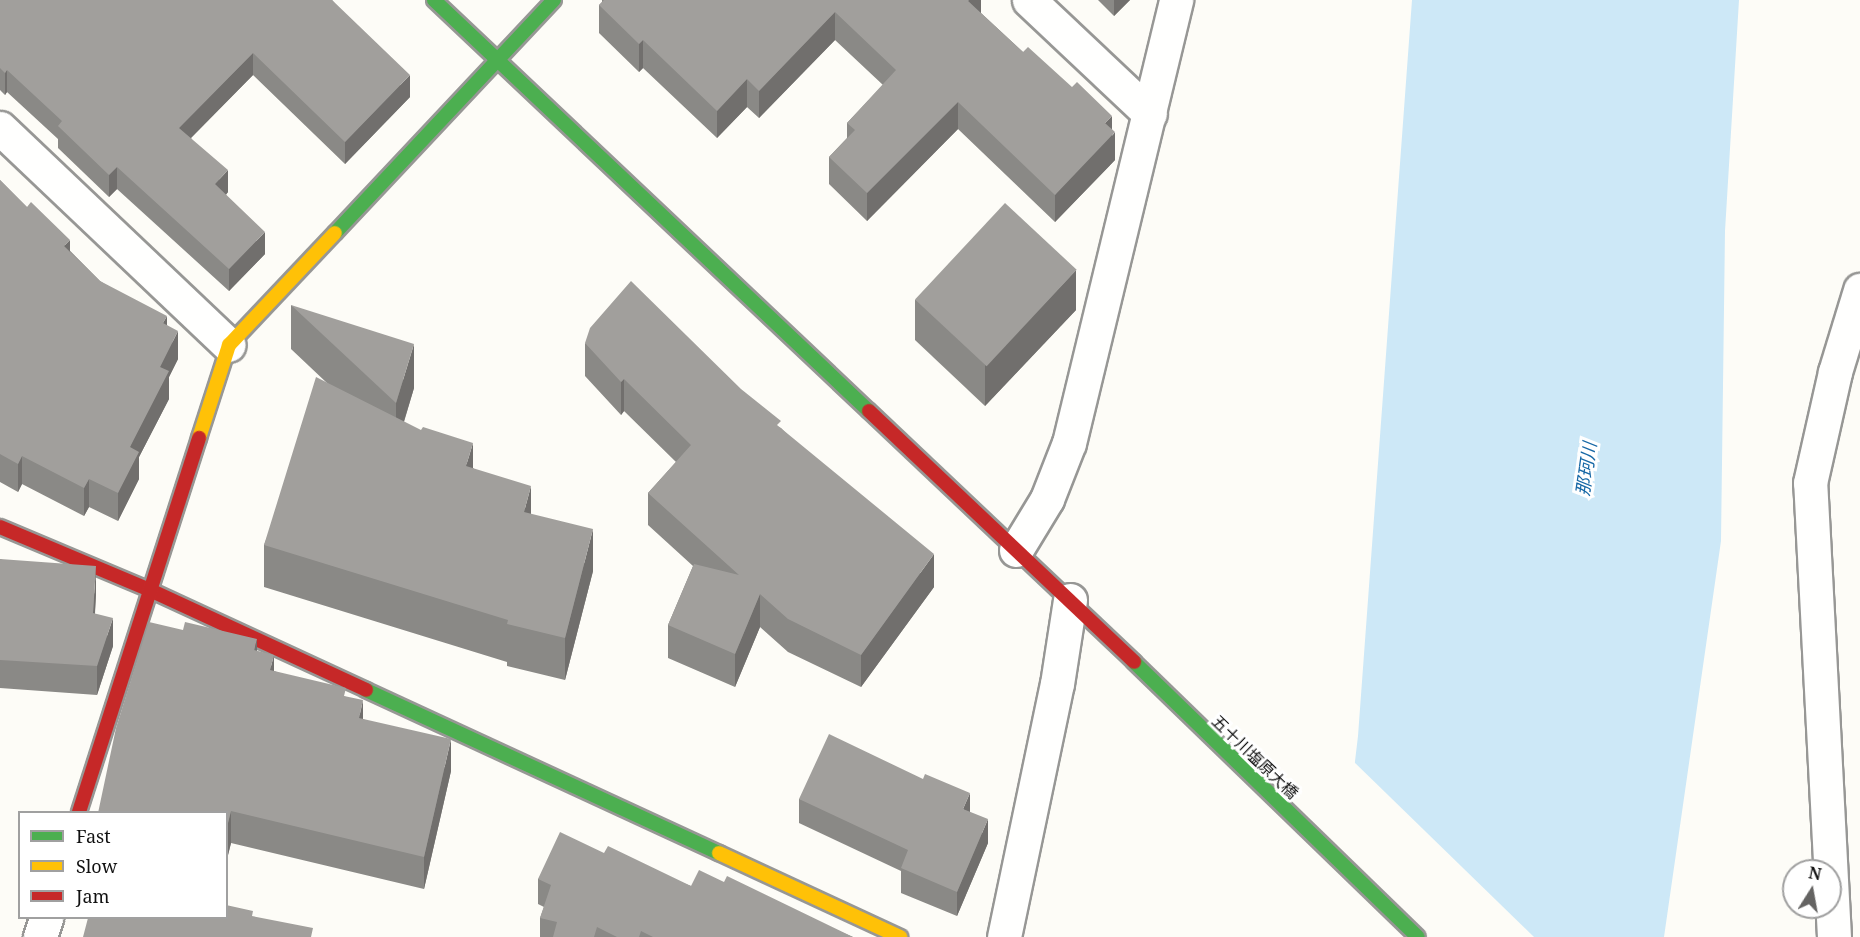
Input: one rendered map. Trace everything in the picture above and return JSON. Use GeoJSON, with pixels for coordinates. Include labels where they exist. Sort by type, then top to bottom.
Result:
{"type":"FeatureCollection","features":[{"type":"Feature","properties":{"kind":"street","name":"五十川塩原大橋"},"geometry":{"type":"LineString","coordinates":[[434,0],[1070,600],[1418,937]]}},
{"type":"Feature","properties":{"kind":"street"},"geometry":{"type":"LineString","coordinates":[[80,811],[229,345],[554,0]]}},
{"type":"Feature","properties":{"kind":"street"},"geometry":{"type":"LineString","coordinates":[[1029,0],[1150,114]]}},
{"type":"Feature","properties":{"kind":"street"},"geometry":{"type":"LineString","coordinates":[[1016,550],[1047,500],[1070,443],[1176,0]]}},
{"type":"Feature","properties":{"kind":"street"},"geometry":{"type":"LineString","coordinates":[[0,128],[229,345]]}},
{"type":"Feature","properties":{"kind":"street"},"geometry":{"type":"LineString","coordinates":[[1834,937],[1810,483],[1834,372],[1860,290]]}},
{"type":"Feature","properties":{"kind":"street"},"geometry":{"type":"LineString","coordinates":[[0,527],[150,590],[900,937]]}},
{"type":"Feature","properties":{"kind":"street"},"geometry":{"type":"LineString","coordinates":[[1004,937],[1057,684],[1070,600]]}},
{"type":"Feature","properties":{"kind":"street"},"geometry":{"type":"LineString","coordinates":[[40,937],[46,919]]}},
{"type":"Feature","properties":{"kind":"water","name":"那珂川"},"geometry":{"type":"Polygon","coordinates":[[[1412,0],[1739,0],[1725,231],[1721,541],[1664,937],[1334,937],[1358,736],[1412,0]]]}},
{"type":"Feature","properties":{"kind":"pier"},"geometry":{"type":"Polygon","coordinates":[[[1352,760],[1534,937],[1331,937],[1352,760]]]}},
{"type":"Feature","properties":{"kind":"building"},"geometry":{"type":"Polygon","coordinates":[[[0,0],[332,0],[410,75],[345,142],[253,53],[179,128],[228,170],[215,184],[265,232],[229,269],[117,167],[109,175],[58,126],[62,121],[7,70],[5,73],[0,68],[0,0]]]}},
{"type":"Feature","properties":{"kind":"building"},"geometry":{"type":"Polygon","coordinates":[[[604,0],[969,0],[1023,52],[1028,47],[1072,87],[1077,82],[1112,116],[1105,123],[1115,132],[1055,195],[958,102],[867,193],[829,157],[855,130],[847,123],[896,70],[835,12],[759,91],[747,79],[717,111],[643,40],[639,44],[599,5],[604,0]]]}},
{"type":"Feature","properties":{"kind":"building"},"geometry":{"type":"Polygon","coordinates":[[[0,180],[27,207],[31,202],[70,240],[64,246],[100,281],[167,316],[163,323],[178,331],[160,367],[169,371],[130,447],[139,452],[118,493],[89,479],[84,488],[22,456],[18,464],[0,454],[0,180]]]}},
{"type":"Feature","properties":{"kind":"building"},"geometry":{"type":"Polygon","coordinates":[[[1005,203],[1077,270],[987,366],[915,300],[1005,203]]]}},
{"type":"Feature","properties":{"kind":"building"},"geometry":{"type":"Polygon","coordinates":[[[631,281],[741,389],[781,421],[777,425],[934,554],[861,655],[788,619],[760,594],[735,654],[668,625],[694,564],[739,575],[648,493],[691,445],[624,379],[621,382],[585,343],[590,328],[631,281]]]}},
{"type":"Feature","properties":{"kind":"building"},"geometry":{"type":"Polygon","coordinates":[[[291,305],[414,344],[396,403],[291,305]]]}},
{"type":"Feature","properties":{"kind":"building"},"geometry":{"type":"Polygon","coordinates":[[[316,377],[421,430],[423,427],[473,443],[466,466],[531,486],[524,512],[593,529],[565,638],[507,624],[508,620],[264,545],[316,377]]]}},
{"type":"Feature","properties":{"kind":"building"},"geometry":{"type":"Polygon","coordinates":[[[0,559],[96,566],[93,613],[113,618],[97,666],[0,660],[0,559]]]}},
{"type":"Feature","properties":{"kind":"building"},"geometry":{"type":"Polygon","coordinates":[[[149,622],[183,630],[185,622],[257,639],[254,650],[274,655],[270,670],[346,688],[344,696],[363,700],[359,718],[451,739],[424,857],[231,811],[228,823],[228,811],[98,811],[116,728],[149,622]]]}},
{"type":"Feature","properties":{"kind":"building"},"geometry":{"type":"Polygon","coordinates":[[[829,734],[923,779],[925,774],[970,793],[963,809],[988,819],[957,892],[901,868],[908,850],[799,799],[829,734]]]}},
{"type":"Feature","properties":{"kind":"building"},"geometry":{"type":"Polygon","coordinates":[[[560,832],[604,853],[608,846],[691,886],[699,870],[724,882],[727,876],[853,937],[653,937],[641,931],[639,937],[617,937],[597,927],[594,937],[553,937],[557,922],[540,918],[551,885],[538,879],[560,832]]]}},
{"type":"Feature","properties":{"kind":"building"},"geometry":{"type":"Polygon","coordinates":[[[228,905],[253,911],[252,916],[313,928],[311,937],[83,937],[88,919],[228,919],[228,905]]]}},
{"type":"Feature","properties":{"kind":"traffic: fast"},"geometry":{"type":"LineString","coordinates":[[434,0],[869,411]]}},
{"type":"Feature","properties":{"kind":"traffic: fast"},"geometry":{"type":"LineString","coordinates":[[335,233],[554,0]]}},
{"type":"Feature","properties":{"kind":"traffic: fast"},"geometry":{"type":"LineString","coordinates":[[1134,662],[1418,937]]}},
{"type":"Feature","properties":{"kind":"traffic: fast"},"geometry":{"type":"LineString","coordinates":[[366,690],[719,853]]}},
{"type":"Feature","properties":{"kind":"traffic: slow"},"geometry":{"type":"LineString","coordinates":[[199,438],[229,345],[335,233]]}},
{"type":"Feature","properties":{"kind":"traffic: slow"},"geometry":{"type":"LineString","coordinates":[[719,853],[900,937]]}},
{"type":"Feature","properties":{"kind":"traffic: jam"},"geometry":{"type":"LineString","coordinates":[[869,411],[1134,662]]}},
{"type":"Feature","properties":{"kind":"traffic: jam"},"geometry":{"type":"LineString","coordinates":[[79,811],[199,438]]}},
{"type":"Feature","properties":{"kind":"traffic: jam"},"geometry":{"type":"LineString","coordinates":[[0,527],[150,590],[366,690]]}}]}
